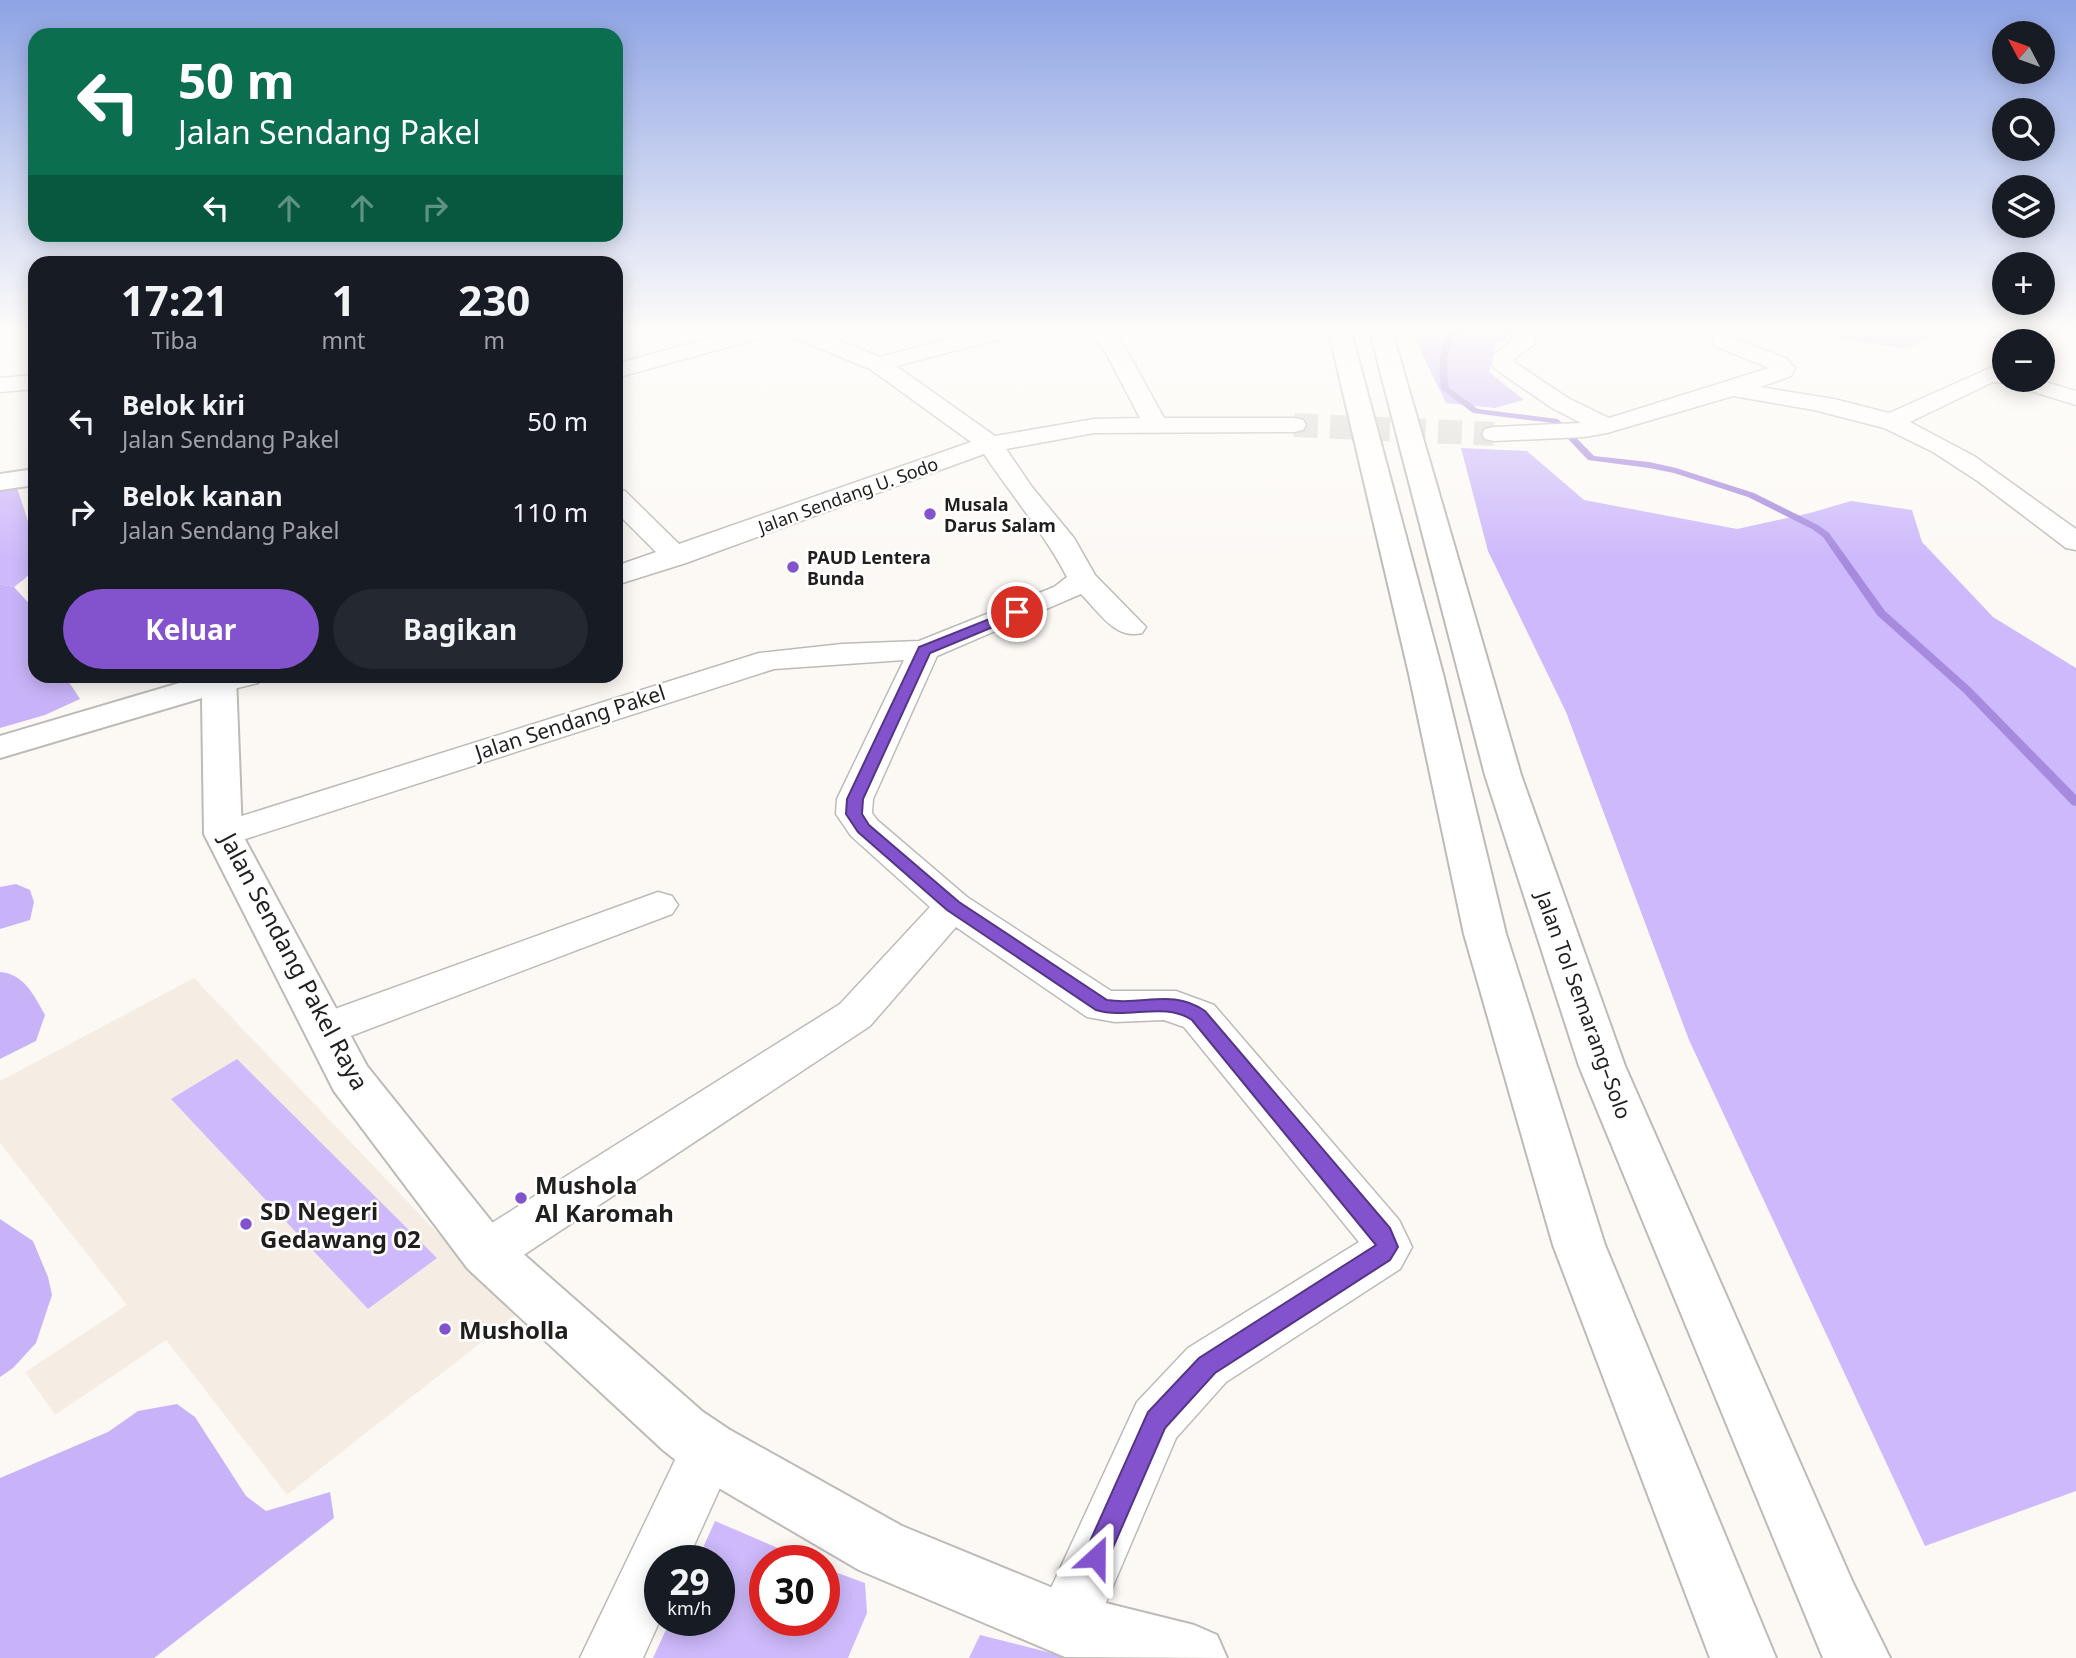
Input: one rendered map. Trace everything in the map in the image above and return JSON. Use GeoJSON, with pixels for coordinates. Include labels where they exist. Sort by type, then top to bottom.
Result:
{"type":"FeatureCollection","features":[{"type":"Feature","properties":{"kind":"main road"},"geometry":{"type":"LineString","coordinates":[[1358,405],[1426,674],[1485,934],[1579,1245],[1743,1658]]}},
{"type":"Feature","properties":{"kind":"main road","name":"Jalan Tol Semarang–Solo"},"geometry":{"type":"LineString","coordinates":[[1401,405],[1503,775],[1602,1066],[1831,1605],[1857,1658]]}},
{"type":"Feature","properties":{"kind":"main road"},"geometry":{"type":"LineString","coordinates":[[0,482],[28,478]]}},
{"type":"Feature","properties":{"kind":"main road"},"geometry":{"type":"LineString","coordinates":[[0,747],[211,683]]}},
{"type":"Feature","properties":{"kind":"main road","name":"Jalan Sendang Pakel Raya"},"geometry":{"type":"LineString","coordinates":[[228,683],[223,834],[350,1078],[486,1253],[683,1431],[709,1450],[881,1548],[1065,1625],[1194,1658]]}},
{"type":"Feature","properties":{"kind":"street"},"geometry":{"type":"LineString","coordinates":[[936,405],[990,444],[1023,493],[1064,544],[1083,579],[1131,627]]}},
{"type":"Feature","properties":{"kind":"street"},"geometry":{"type":"LineString","coordinates":[[1145,405],[1156,426]]}},
{"type":"Feature","properties":{"kind":"street"},"geometry":{"type":"LineString","coordinates":[[1563,405],[1595,428]]}},
{"type":"Feature","properties":{"kind":"street"},"geometry":{"type":"LineString","coordinates":[[1494,434],[1595,428],[1674,405]]}},
{"type":"Feature","properties":{"kind":"street"},"geometry":{"type":"LineString","coordinates":[[1819,405],[1859,413],[1914,432],[1987,476],[2076,542]]}},
{"type":"Feature","properties":{"kind":"street"},"geometry":{"type":"LineString","coordinates":[[1890,422],[1925,405]]}},
{"type":"Feature","properties":{"kind":"street","name":"Jalan Sendang U. Sodo"},"geometry":{"type":"LineString","coordinates":[[623,574],[990,444],[1094,426],[1294,425]]}},
{"type":"Feature","properties":{"kind":"street"},"geometry":{"type":"LineString","coordinates":[[623,504],[676,557]]}},
{"type":"Feature","properties":{"kind":"street","name":"Jalan Sendang Pakel"},"geometry":{"type":"LineString","coordinates":[[223,834],[770,660],[842,653],[924,650],[1064,593],[1083,579]]}},
{"type":"Feature","properties":{"kind":"street"},"geometry":{"type":"LineString","coordinates":[[924,650],[855,799],[854,814],[863,828],[953,906],[1102,1006],[1185,1006],[1199,1016],[1382,1235],[1387,1247],[1382,1254],[1207,1365],[1156,1420],[1065,1625]]}},
{"type":"Feature","properties":{"kind":"street"},"geometry":{"type":"LineString","coordinates":[[325,1029],[658,905]]}},
{"type":"Feature","properties":{"kind":"street"},"geometry":{"type":"LineString","coordinates":[[486,1253],[855,1015],[953,906]]}},
{"type":"Feature","properties":{"kind":"street"},"geometry":{"type":"LineString","coordinates":[[611,1658],[709,1450]]}},
{"type":"Feature","properties":{"kind":"shaded area"},"geometry":{"type":"Polygon","coordinates":[[[1469,405],[1505,405],[1495,408],[1469,405]]]}},
{"type":"Feature","properties":{"kind":"shaded area"},"geometry":{"type":"Polygon","coordinates":[[[1461,448],[1527,451],[1584,500],[1737,529],[1851,501],[1912,510],[1922,542],[1993,617],[2076,668],[2076,1491],[1925,1546],[1689,1040],[1566,712],[1488,551],[1461,448]]]}},
{"type":"Feature","properties":{"kind":"shaded area"},"geometry":{"type":"Polygon","coordinates":[[[16,485],[28,524],[28,575],[14,587],[0,584],[0,488],[16,485]]]}},
{"type":"Feature","properties":{"kind":"shaded area"},"geometry":{"type":"Polygon","coordinates":[[[0,584],[14,587],[28,602],[28,683],[70,683],[80,699],[45,715],[0,728],[0,584]]]}},
{"type":"Feature","properties":{"kind":"shaded area"},"geometry":{"type":"Polygon","coordinates":[[[16,884],[30,890],[34,902],[30,920],[0,929],[0,887],[16,884]]]}},
{"type":"Feature","properties":{"kind":"shaded area"},"geometry":{"type":"Polygon","coordinates":[[[0,972],[22,981],[45,1015],[36,1041],[0,1059],[0,972]]]}},
{"type":"Feature","properties":{"kind":"shaded area","name":"SD Negeri Gedawang 02"},"geometry":{"type":"Polygon","coordinates":[[[194,978],[516,1315],[287,1495],[166,1340],[55,1415],[25,1372],[127,1305],[0,1143],[0,1081],[194,978]]]}},
{"type":"Feature","properties":{"kind":"shaded area"},"geometry":{"type":"Polygon","coordinates":[[[237,1059],[437,1258],[368,1309],[171,1099],[237,1059]]]}},
{"type":"Feature","properties":{"kind":"shaded area"},"geometry":{"type":"Polygon","coordinates":[[[0,1219],[33,1241],[48,1277],[52,1295],[36,1343],[13,1368],[0,1377],[0,1219]]]}},
{"type":"Feature","properties":{"kind":"shaded area"},"geometry":{"type":"Polygon","coordinates":[[[177,1404],[195,1417],[246,1496],[266,1511],[330,1492],[334,1518],[154,1658],[0,1658],[0,1478],[108,1432],[138,1411],[177,1404]]]}},
{"type":"Feature","properties":{"kind":"shaded area"},"geometry":{"type":"Polygon","coordinates":[[[715,1521],[771,1545],[749,1545],[749,1636],[840,1636],[840,1574],[865,1583],[867,1613],[848,1658],[653,1658],[663,1636],[735,1636],[735,1545],[704,1545],[715,1521]]]}},
{"type":"Feature","properties":{"kind":"shaded area"},"geometry":{"type":"Polygon","coordinates":[[[980,1635],[1071,1658],[969,1658],[980,1635]]]}},
{"type":"Feature","properties":{"kind":"waterway"},"geometry":{"type":"LineString","coordinates":[[1468,405],[1476,411],[1555,421],[1591,458],[1676,471],[1751,495],[1815,527],[1826,535],[1881,613],[1967,690],[2076,802]]}},
{"type":"Feature","properties":{"kind":"tunnel"},"geometry":{"type":"LineString","coordinates":[[1294,425],[1494,434]]}},
{"type":"Feature","properties":{"kind":"place","name":"Musala Darus Salam"},"geometry":{"type":"Point","coordinates":[930,514]}},
{"type":"Feature","properties":{"kind":"place","name":"PAUD Lentera Bunda"},"geometry":{"type":"Point","coordinates":[793,567]}},
{"type":"Feature","properties":{"kind":"place","name":"Mushola Al Karomah"},"geometry":{"type":"Point","coordinates":[521,1198]}},
{"type":"Feature","properties":{"kind":"place","name":"SD Negeri Gedawang 02"},"geometry":{"type":"Point","coordinates":[246,1224]}},
{"type":"Feature","properties":{"kind":"place","name":"Musholla"},"geometry":{"type":"Point","coordinates":[445,1329]}},
{"type":"Feature","properties":{"kind":"route"},"geometry":{"type":"LineString","coordinates":[[1017,612],[924,650],[855,799],[854,814],[863,828],[953,906],[1102,1006],[1185,1006],[1199,1016],[1382,1235],[1387,1247],[1382,1254],[1207,1365],[1156,1420],[1096,1557]]}}]}
